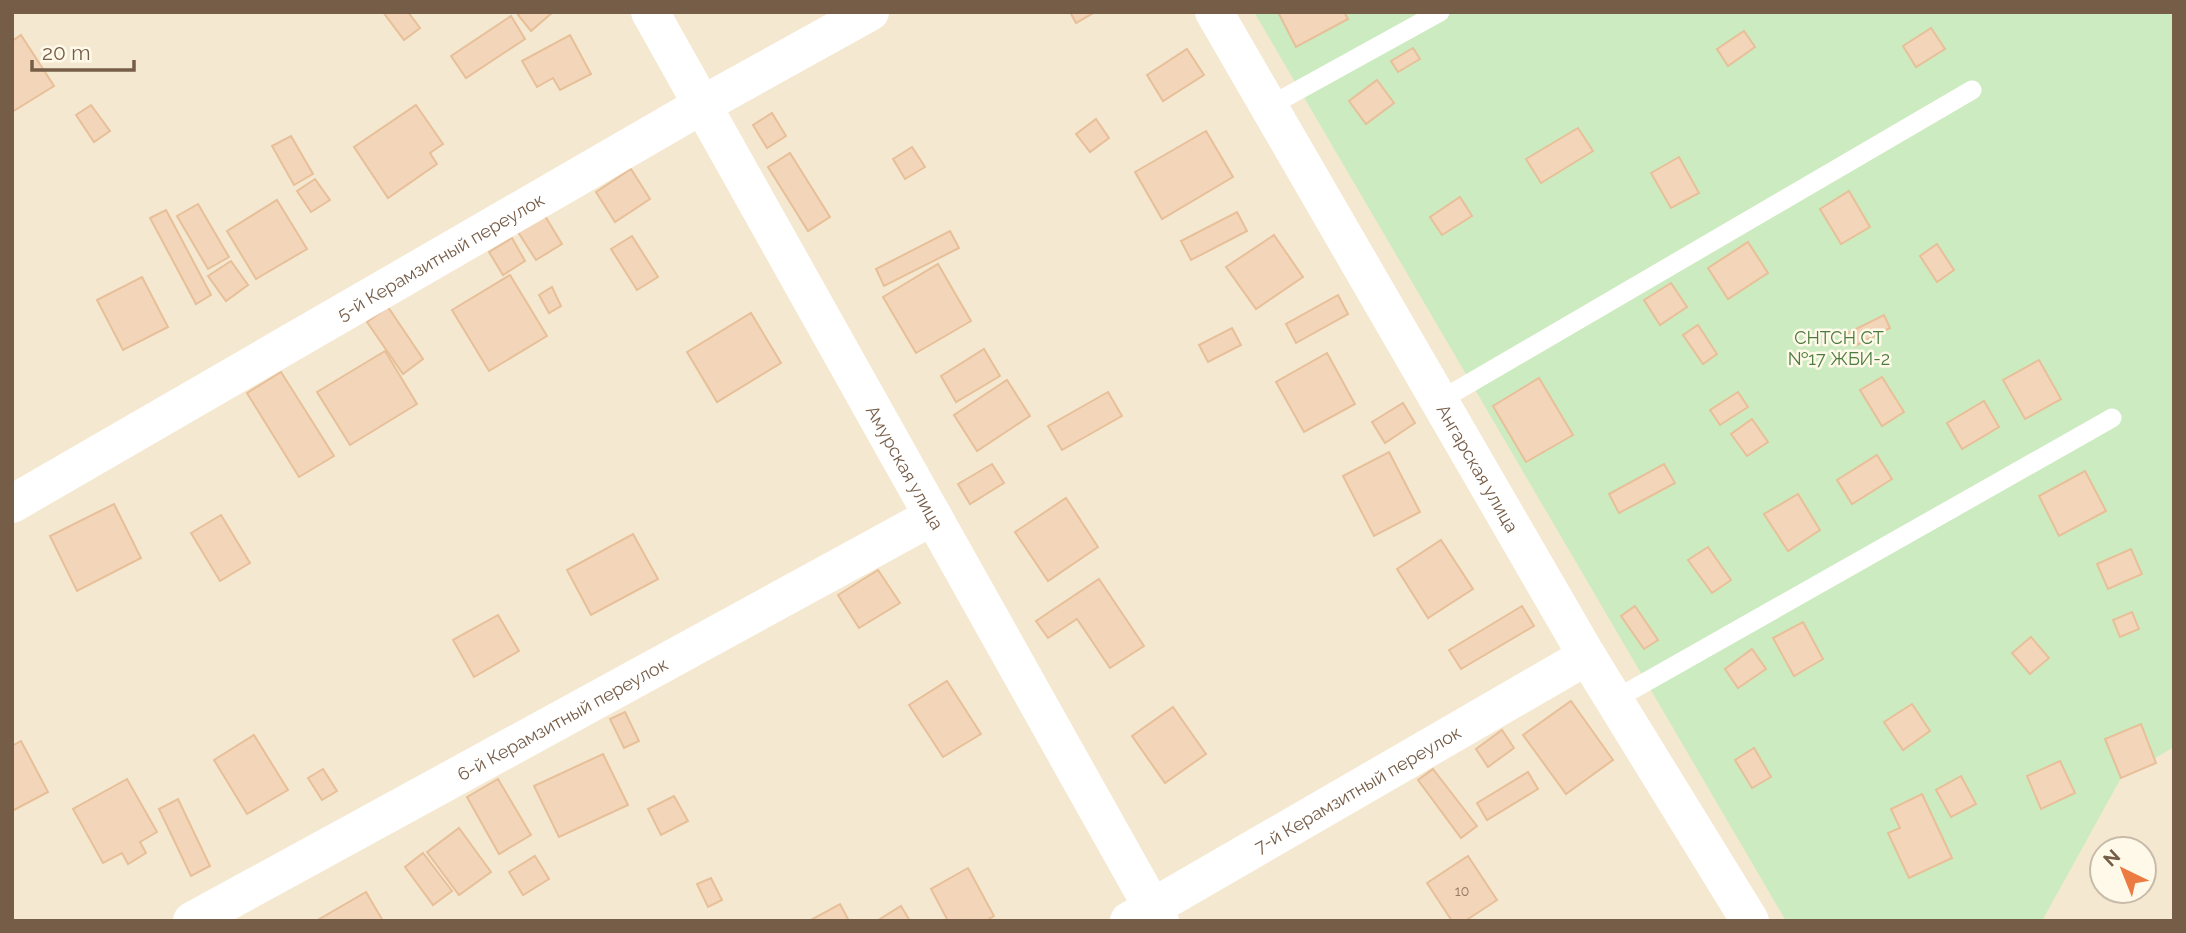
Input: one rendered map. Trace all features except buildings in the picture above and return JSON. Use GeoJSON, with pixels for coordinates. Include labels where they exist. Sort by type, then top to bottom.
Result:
{"type":"FeatureCollection","features":[{"type":"Feature","properties":{"kind":"street","name":"Амурская улица"},"geometry":{"type":"LineString","coordinates":[[650,12],[933,516],[1147,916]]}},
{"type":"Feature","properties":{"kind":"street","name":"5-й Керамзитный переулок"},"geometry":{"type":"LineString","coordinates":[[12,504],[702,105],[870,12]]}},
{"type":"Feature","properties":{"kind":"street","name":"Ангарская улица"},"geometry":{"type":"LineString","coordinates":[[1214,12],[1587,656],[1749,921]]}},
{"type":"Feature","properties":{"kind":"street","name":"6-й Керамзитный переулок"},"geometry":{"type":"LineString","coordinates":[[192,921],[933,516]]}},
{"type":"Feature","properties":{"kind":"street","name":"7-й Керамзитный переулок"},"geometry":{"type":"LineString","coordinates":[[1147,916],[1587,656]]}},
{"type":"Feature","properties":{"kind":"lane"},"geometry":{"type":"LineString","coordinates":[[1268,107],[1440,12]]}},
{"type":"Feature","properties":{"kind":"lane"},"geometry":{"type":"LineString","coordinates":[[1439,401],[1972,90]]}},
{"type":"Feature","properties":{"kind":"lane"},"geometry":{"type":"LineString","coordinates":[[1614,700],[2112,418]]}},
{"type":"Feature","properties":{"kind":"shaded area"},"geometry":{"type":"Polygon","coordinates":[[[12,12],[2174,12],[2174,921],[12,921],[12,12]]]}},
{"type":"Feature","properties":{"kind":"green space","name":"СНТСН СТ №17 ЖБИ-2"},"geometry":{"type":"Polygon","coordinates":[[[1254,12],[2174,12],[2174,747],[2121,778],[2042,921],[1786,921],[1254,12]]]}}]}
